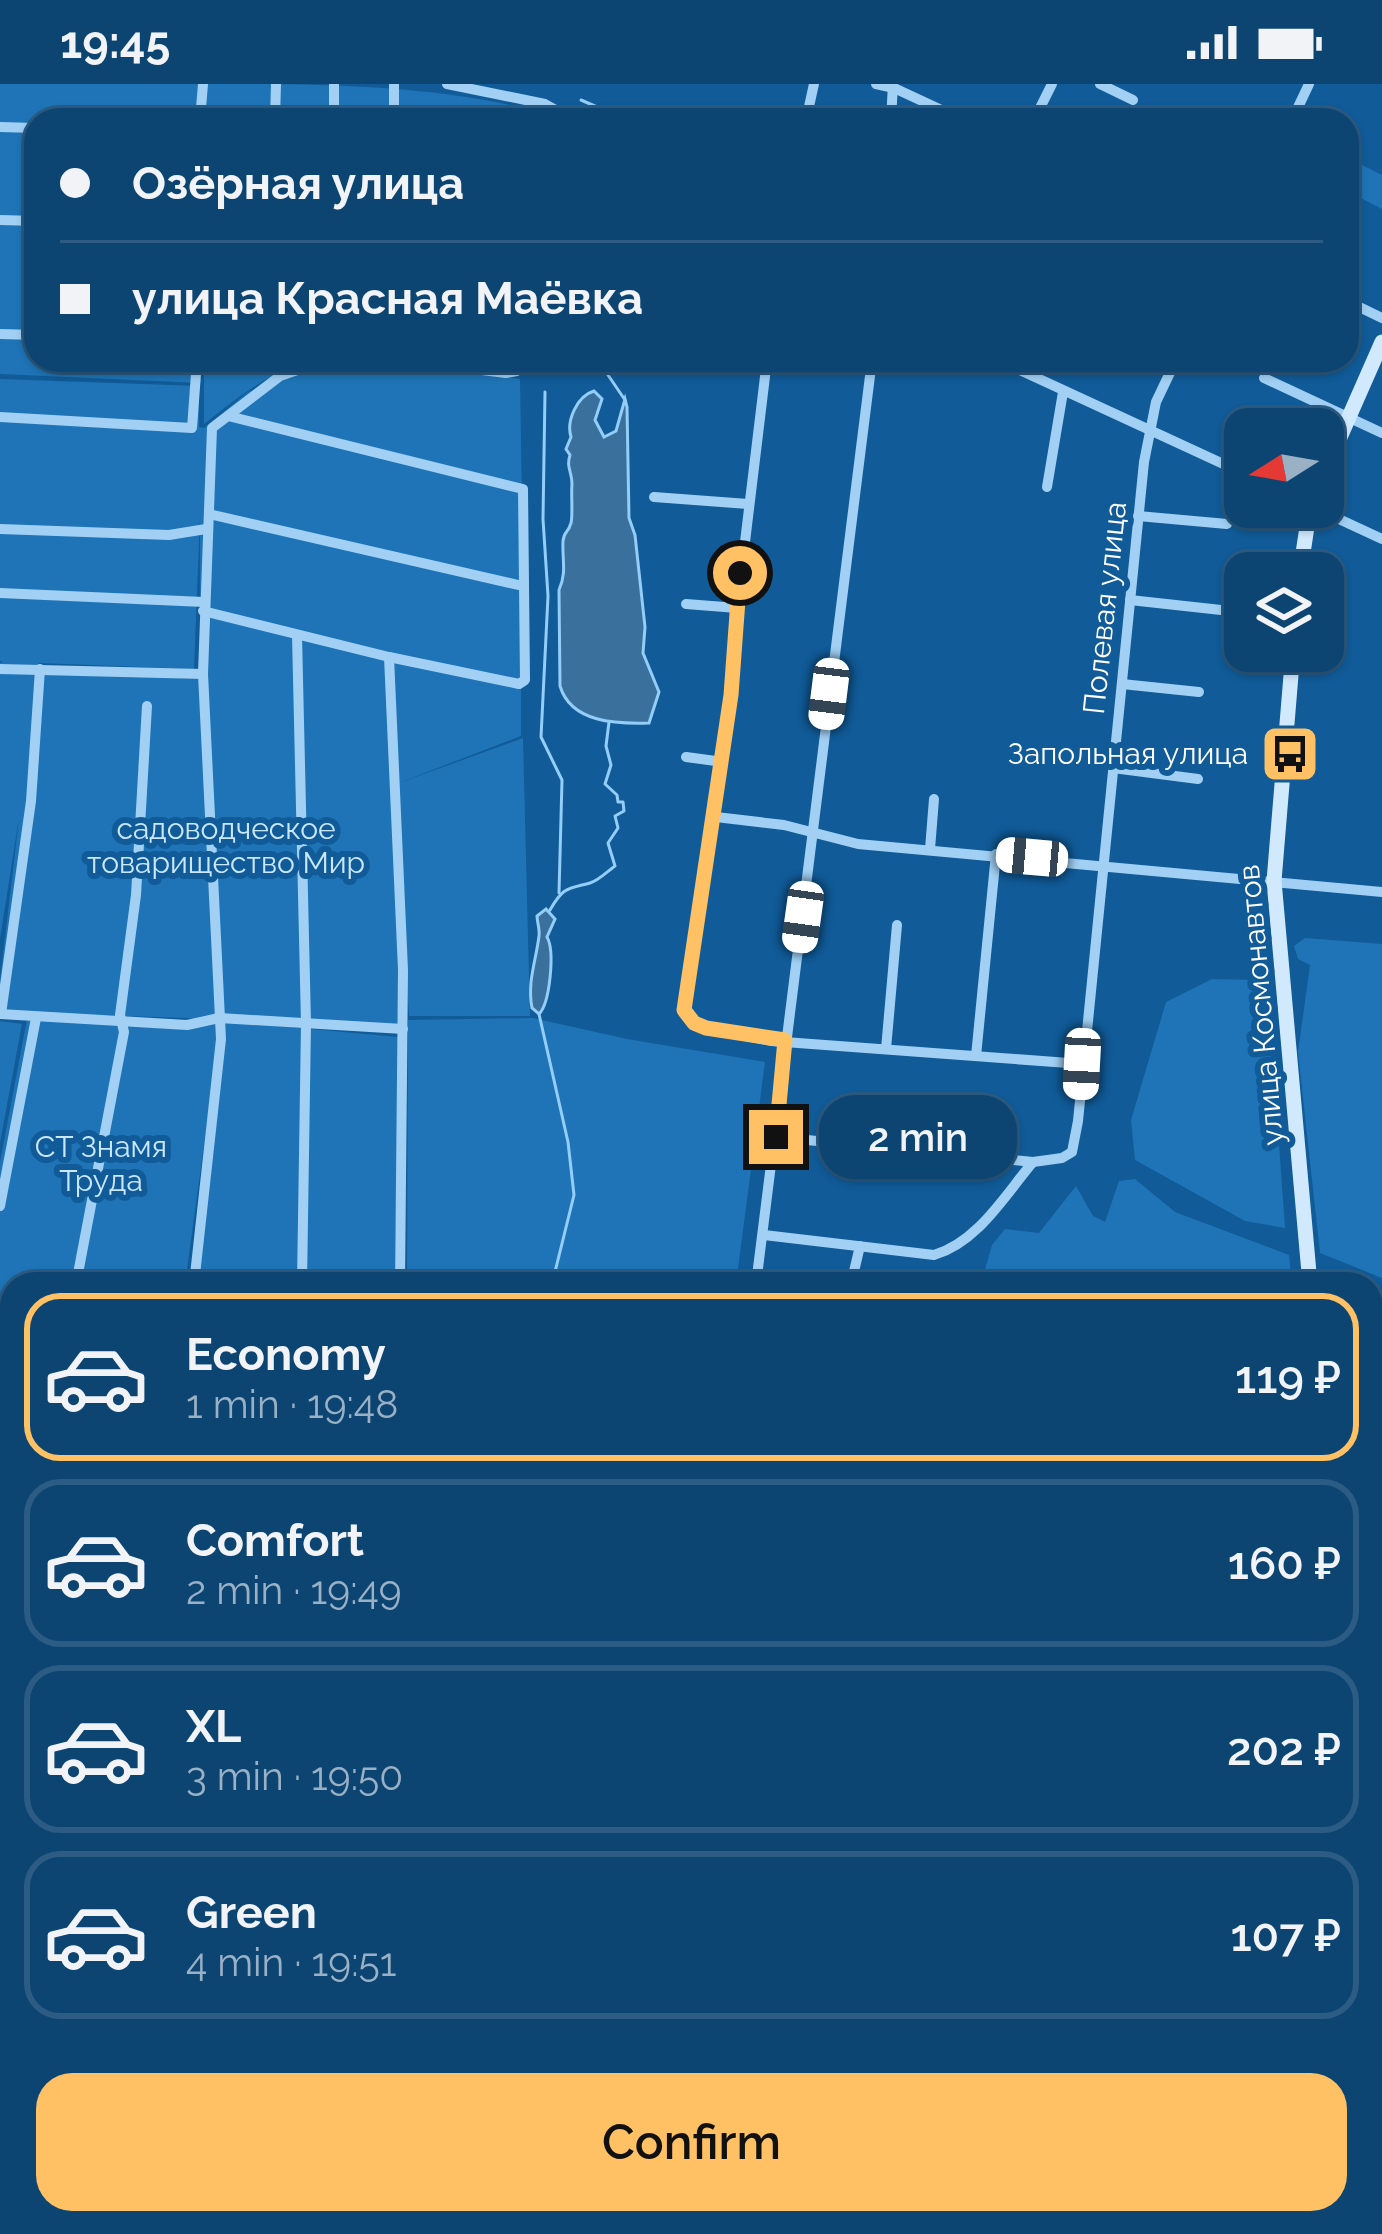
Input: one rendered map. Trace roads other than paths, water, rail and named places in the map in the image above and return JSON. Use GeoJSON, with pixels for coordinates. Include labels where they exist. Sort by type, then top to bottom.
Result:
{"type":"FeatureCollection","features":[{"type":"Feature","properties":{"kind":"street"},"geometry":{"type":"LineString","coordinates":[[447,84],[552,108]]}},
{"type":"Feature","properties":{"kind":"street"},"geometry":{"type":"LineString","coordinates":[[876,84],[894,86],[938,108]]}},
{"type":"Feature","properties":{"kind":"street"},"geometry":{"type":"LineString","coordinates":[[1100,84],[1133,100]]}},
{"type":"Feature","properties":{"kind":"street"},"geometry":{"type":"LineString","coordinates":[[1344,428],[1382,342]]}},
{"type":"Feature","properties":{"kind":"street"},"geometry":{"type":"LineString","coordinates":[[0,417],[192,428],[196,372]]}},
{"type":"Feature","properties":{"kind":"street"},"geometry":{"type":"LineString","coordinates":[[196,1272],[220,1039],[202,674],[212,428],[241,402],[292,372]]}},
{"type":"Feature","properties":{"kind":"street"},"geometry":{"type":"LineString","coordinates":[[765,372],[716,817],[684,1010],[694,1023],[706,1028],[785,1040],[1082,1064]]}},
{"type":"Feature","properties":{"kind":"street"},"geometry":{"type":"LineString","coordinates":[[758,1272],[870,372]]}},
{"type":"Feature","properties":{"kind":"street"},"geometry":{"type":"LineString","coordinates":[[1022,372],[1224,464]]}},
{"type":"Feature","properties":{"kind":"street","name":"Полевая улица"},"geometry":{"type":"LineString","coordinates":[[1033,1162],[1072,1151],[1149,428],[1170,372]]}},
{"type":"Feature","properties":{"kind":"street"},"geometry":{"type":"LineString","coordinates":[[1264,378],[1382,433]]}},
{"type":"Feature","properties":{"kind":"street"},"geometry":{"type":"LineString","coordinates":[[1047,487],[1063,392]]}},
{"type":"Feature","properties":{"kind":"street"},"geometry":{"type":"LineString","coordinates":[[0,593],[204,606],[297,635],[523,683],[523,489],[228,416]]}},
{"type":"Feature","properties":{"kind":"street"},"geometry":{"type":"LineString","coordinates":[[653,497],[748,504]]}},
{"type":"Feature","properties":{"kind":"street"},"geometry":{"type":"LineString","coordinates":[[209,514],[523,586]]}},
{"type":"Feature","properties":{"kind":"street"},"geometry":{"type":"LineString","coordinates":[[1138,516],[1224,524]]}},
{"type":"Feature","properties":{"kind":"street"},"geometry":{"type":"LineString","coordinates":[[1344,521],[1382,538]]}},
{"type":"Feature","properties":{"kind":"street"},"geometry":{"type":"LineString","coordinates":[[0,529],[169,535],[206,529]]}},
{"type":"Feature","properties":{"kind":"street"},"geometry":{"type":"LineString","coordinates":[[1130,600],[1221,610]]}},
{"type":"Feature","properties":{"kind":"street"},"geometry":{"type":"LineString","coordinates":[[686,604],[737,608]]}},
{"type":"Feature","properties":{"kind":"street"},"geometry":{"type":"LineString","coordinates":[[297,635],[306,1024],[302,1272]]}},
{"type":"Feature","properties":{"kind":"street"},"geometry":{"type":"LineString","coordinates":[[389,657],[403,1029],[400,1272]]}},
{"type":"Feature","properties":{"kind":"street"},"geometry":{"type":"LineString","coordinates":[[0,669],[202,674]]}},
{"type":"Feature","properties":{"kind":"street"},"geometry":{"type":"LineString","coordinates":[[40,669],[31,801],[1,1014],[187,1025],[219,1018],[403,1029]]}},
{"type":"Feature","properties":{"kind":"street","name":"улица Космонавтов"},"geometry":{"type":"LineString","coordinates":[[1291,672],[1274,881],[1309,1272]]}},
{"type":"Feature","properties":{"kind":"street"},"geometry":{"type":"LineString","coordinates":[[1122,684],[1199,692]]}},
{"type":"Feature","properties":{"kind":"street"},"geometry":{"type":"LineString","coordinates":[[78,1272],[124,1032],[147,706]]}},
{"type":"Feature","properties":{"kind":"street"},"geometry":{"type":"LineString","coordinates":[[686,757],[723,762]]}},
{"type":"Feature","properties":{"kind":"street"},"geometry":{"type":"LineString","coordinates":[[1113,768],[1198,779]]}},
{"type":"Feature","properties":{"kind":"street"},"geometry":{"type":"LineString","coordinates":[[930,849],[934,799]]}},
{"type":"Feature","properties":{"kind":"street"},"geometry":{"type":"LineString","coordinates":[[716,817],[784,825],[858,844],[1382,892]]}},
{"type":"Feature","properties":{"kind":"street"},"geometry":{"type":"LineString","coordinates":[[976,1056],[996,854]]}},
{"type":"Feature","properties":{"kind":"street"},"geometry":{"type":"LineString","coordinates":[[886,1048],[897,926]]}},
{"type":"Feature","properties":{"kind":"street"},"geometry":{"type":"LineString","coordinates":[[0,1206],[36,1018]]}},
{"type":"Feature","properties":{"kind":"street"},"geometry":{"type":"LineString","coordinates":[[776,1137],[1033,1162]]}},
{"type":"Feature","properties":{"kind":"street"},"geometry":{"type":"LineString","coordinates":[[764,1234],[934,1255],[980,1227],[1033,1162]]}},
{"type":"Feature","properties":{"kind":"street"},"geometry":{"type":"LineString","coordinates":[[854,1272],[860,1246]]}},
{"type":"Feature","properties":{"kind":"waterway"},"geometry":{"type":"LineString","coordinates":[[581,100],[599,108]]}},
{"type":"Feature","properties":{"kind":"waterway"},"geometry":{"type":"LineString","coordinates":[[608,372],[625,400]]}},
{"type":"Feature","properties":{"kind":"waterway"},"geometry":{"type":"LineString","coordinates":[[545,392],[543,519],[548,596],[541,737],[562,780],[559,893]]}},
{"type":"Feature","properties":{"kind":"waterway"},"geometry":{"type":"LineString","coordinates":[[550,910],[566,890],[593,882],[615,866],[608,843],[618,828],[615,816],[624,811],[623,802],[605,784],[611,765],[606,746],[609,722]]}},
{"type":"Feature","properties":{"kind":"waterway"},"geometry":{"type":"LineString","coordinates":[[539,1014],[568,1142],[574,1195],[555,1272]]}},
{"type":"Feature","properties":{"kind":"place","name":"Запольная улица"},"geometry":{"type":"Point","coordinates":[1290,754]}},
{"type":"Feature","properties":{"kind":"park label","name":"садоводческое товарищество Мир"},"geometry":{"type":"Point","coordinates":[226,846]}},
{"type":"Feature","properties":{"kind":"park label","name":"СТ Знамя Труда"},"geometry":{"type":"Point","coordinates":[101,1164]}}]}
